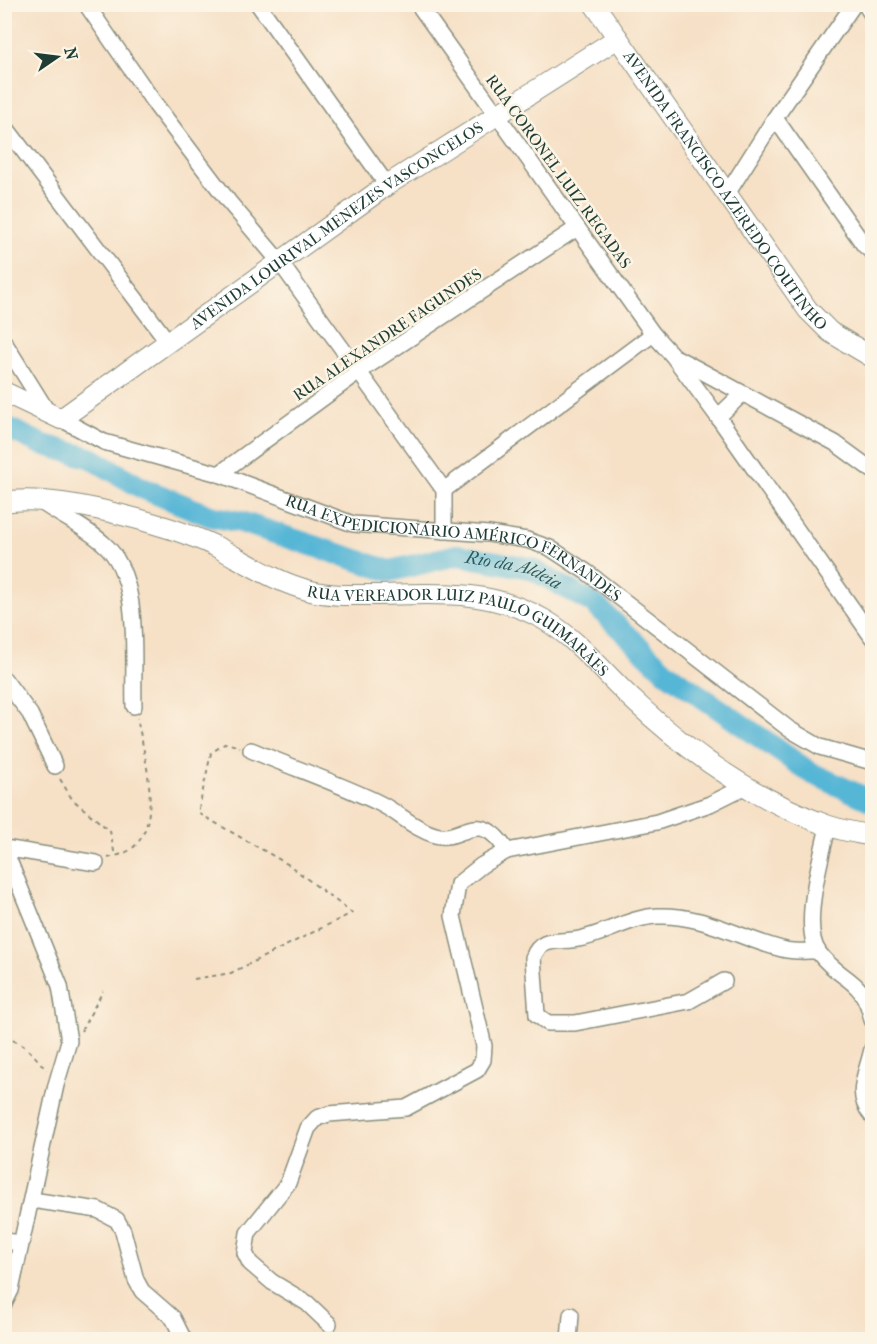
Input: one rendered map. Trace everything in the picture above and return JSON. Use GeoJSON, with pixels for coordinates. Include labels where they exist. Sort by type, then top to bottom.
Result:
{"type":"FeatureCollection","features":[{"type":"Feature","properties":{"kind":"street"},"geometry":{"type":"LineString","coordinates":[[86,4],[155,104],[229,202],[279,261],[444,490],[444,531]]}},
{"type":"Feature","properties":{"kind":"street"},"geometry":{"type":"LineString","coordinates":[[258,4],[387,185]]}},
{"type":"Feature","properties":{"kind":"street","name":"RUA CORONEL LUIZ REGADAS"},"geometry":{"type":"LineString","coordinates":[[418,4],[653,334],[673,356],[718,417],[873,638]]}},
{"type":"Feature","properties":{"kind":"street","name":"AVENIDA FRANCISCO AZEREDO COUTINHO"},"geometry":{"type":"LineString","coordinates":[[594,4],[817,321],[830,332],[873,357]]}},
{"type":"Feature","properties":{"kind":"street"},"geometry":{"type":"LineString","coordinates":[[727,194],[775,118],[854,4]]}},
{"type":"Feature","properties":{"kind":"street"},"geometry":{"type":"LineString","coordinates":[[865,4],[873,15]]}},
{"type":"Feature","properties":{"kind":"street","name":"AVENIDA LOURIVAL MENEZES VASCONCELOS"},"geometry":{"type":"LineString","coordinates":[[54,415],[169,343],[279,261],[387,185],[618,38]]}},
{"type":"Feature","properties":{"kind":"street"},"geometry":{"type":"LineString","coordinates":[[775,118],[864,244],[873,252]]}},
{"type":"Feature","properties":{"kind":"street"},"geometry":{"type":"LineString","coordinates":[[4,125],[169,343]]}},
{"type":"Feature","properties":{"kind":"street","name":"RUA ALEXANDRE FAGUNDES"},"geometry":{"type":"LineString","coordinates":[[219,474],[360,371],[577,228]]}},
{"type":"Feature","properties":{"kind":"street"},"geometry":{"type":"LineString","coordinates":[[444,490],[653,334]]}},
{"type":"Feature","properties":{"kind":"street"},"geometry":{"type":"LineString","coordinates":[[4,342],[54,415]]}},
{"type":"Feature","properties":{"kind":"street","name":"RUA CORONEL LUIZ REGADAS"},"geometry":{"type":"LineString","coordinates":[[673,356],[835,443],[873,470]]}},
{"type":"Feature","properties":{"kind":"street","name":"RUA EXPEDICIONÁRIO AMÉRICO FERNANDES"},"geometry":{"type":"LineString","coordinates":[[4,392],[104,442],[219,474],[353,524],[509,537],[550,548],[596,580],[789,729],[820,747],[873,762]]}},
{"type":"Feature","properties":{"kind":"street"},"geometry":{"type":"LineString","coordinates":[[718,417],[741,394]]}},
{"type":"Feature","properties":{"kind":"street"},"geometry":{"type":"LineString","coordinates":[[39,500],[103,543],[115,555],[124,573],[131,604],[134,639],[134,706]]}},
{"type":"Feature","properties":{"kind":"street","name":"RUA VEREADOR LUIZ PAULO GUIMARÃES"},"geometry":{"type":"LineString","coordinates":[[4,502],[39,500],[119,515],[172,529],[310,591],[335,595],[458,593],[489,597],[519,606],[564,633],[633,700],[685,744],[746,786],[828,826],[873,836]]}},
{"type":"Feature","properties":{"kind":"street"},"geometry":{"type":"LineString","coordinates":[[4,679],[30,714],[55,766]]}},
{"type":"Feature","properties":{"kind":"street"},"geometry":{"type":"LineString","coordinates":[[251,750],[380,803],[422,831],[438,836],[466,829],[487,830],[494,834],[507,851]]}},
{"type":"Feature","properties":{"kind":"street"},"geometry":{"type":"LineString","coordinates":[[329,1324],[307,1302],[272,1282],[250,1263],[245,1253],[248,1233],[288,1183],[308,1128],[317,1118],[329,1114],[406,1108],[477,1070],[483,1060],[484,1046],[453,916],[458,884],[482,865],[507,851],[657,822],[710,804],[746,786]]}},
{"type":"Feature","properties":{"kind":"street"},"geometry":{"type":"LineString","coordinates":[[828,826],[812,911],[812,931],[818,951],[836,970],[861,988],[873,1020]]}},
{"type":"Feature","properties":{"kind":"street"},"geometry":{"type":"LineString","coordinates":[[4,848],[96,863]]}},
{"type":"Feature","properties":{"kind":"street"},"geometry":{"type":"LineString","coordinates":[[4,848],[60,986],[69,1041],[56,1085],[11,1290],[4,1304]]}},
{"type":"Feature","properties":{"kind":"street"},"geometry":{"type":"LineString","coordinates":[[724,981],[689,1001],[575,1023],[548,1023],[537,1015],[533,958],[536,950],[547,942],[580,939],[626,923],[657,916],[695,918],[787,950],[818,951]]}},
{"type":"Feature","properties":{"kind":"street"},"geometry":{"type":"LineString","coordinates":[[873,1049],[861,1086],[861,1096],[873,1116]]}},
{"type":"Feature","properties":{"kind":"street"},"geometry":{"type":"LineString","coordinates":[[32,1200],[98,1210],[117,1220],[123,1231],[132,1269],[139,1285],[173,1318],[184,1340]]}},
{"type":"Feature","properties":{"kind":"street"},"geometry":{"type":"LineString","coordinates":[[4,1242],[21,1243]]}},
{"type":"Feature","properties":{"kind":"street"},"geometry":{"type":"LineString","coordinates":[[569,1340],[571,1315]]}},
{"type":"Feature","properties":{"kind":"path"},"geometry":{"type":"LineString","coordinates":[[96,863],[130,850],[145,829],[149,810],[149,776],[134,706]]}},
{"type":"Feature","properties":{"kind":"path"},"geometry":{"type":"LineString","coordinates":[[194,979],[231,973],[352,913],[289,865],[198,813],[211,753],[226,742],[251,750]]}},
{"type":"Feature","properties":{"kind":"path"},"geometry":{"type":"LineString","coordinates":[[55,766],[64,789],[72,799],[110,831],[115,856]]}},
{"type":"Feature","properties":{"kind":"path"},"geometry":{"type":"LineString","coordinates":[[64,1059],[103,991]]}},
{"type":"Feature","properties":{"kind":"path"},"geometry":{"type":"LineString","coordinates":[[4,1039],[10,1038],[35,1055],[56,1085]]}},
{"type":"Feature","properties":{"kind":"waterway","name":"Rio da Aldeia"},"geometry":{"type":"LineString","coordinates":[[4,426],[41,444],[91,458],[142,488],[210,516],[241,522],[390,571],[457,555],[530,568],[593,603],[666,672],[811,773],[872,801]]}}]}
